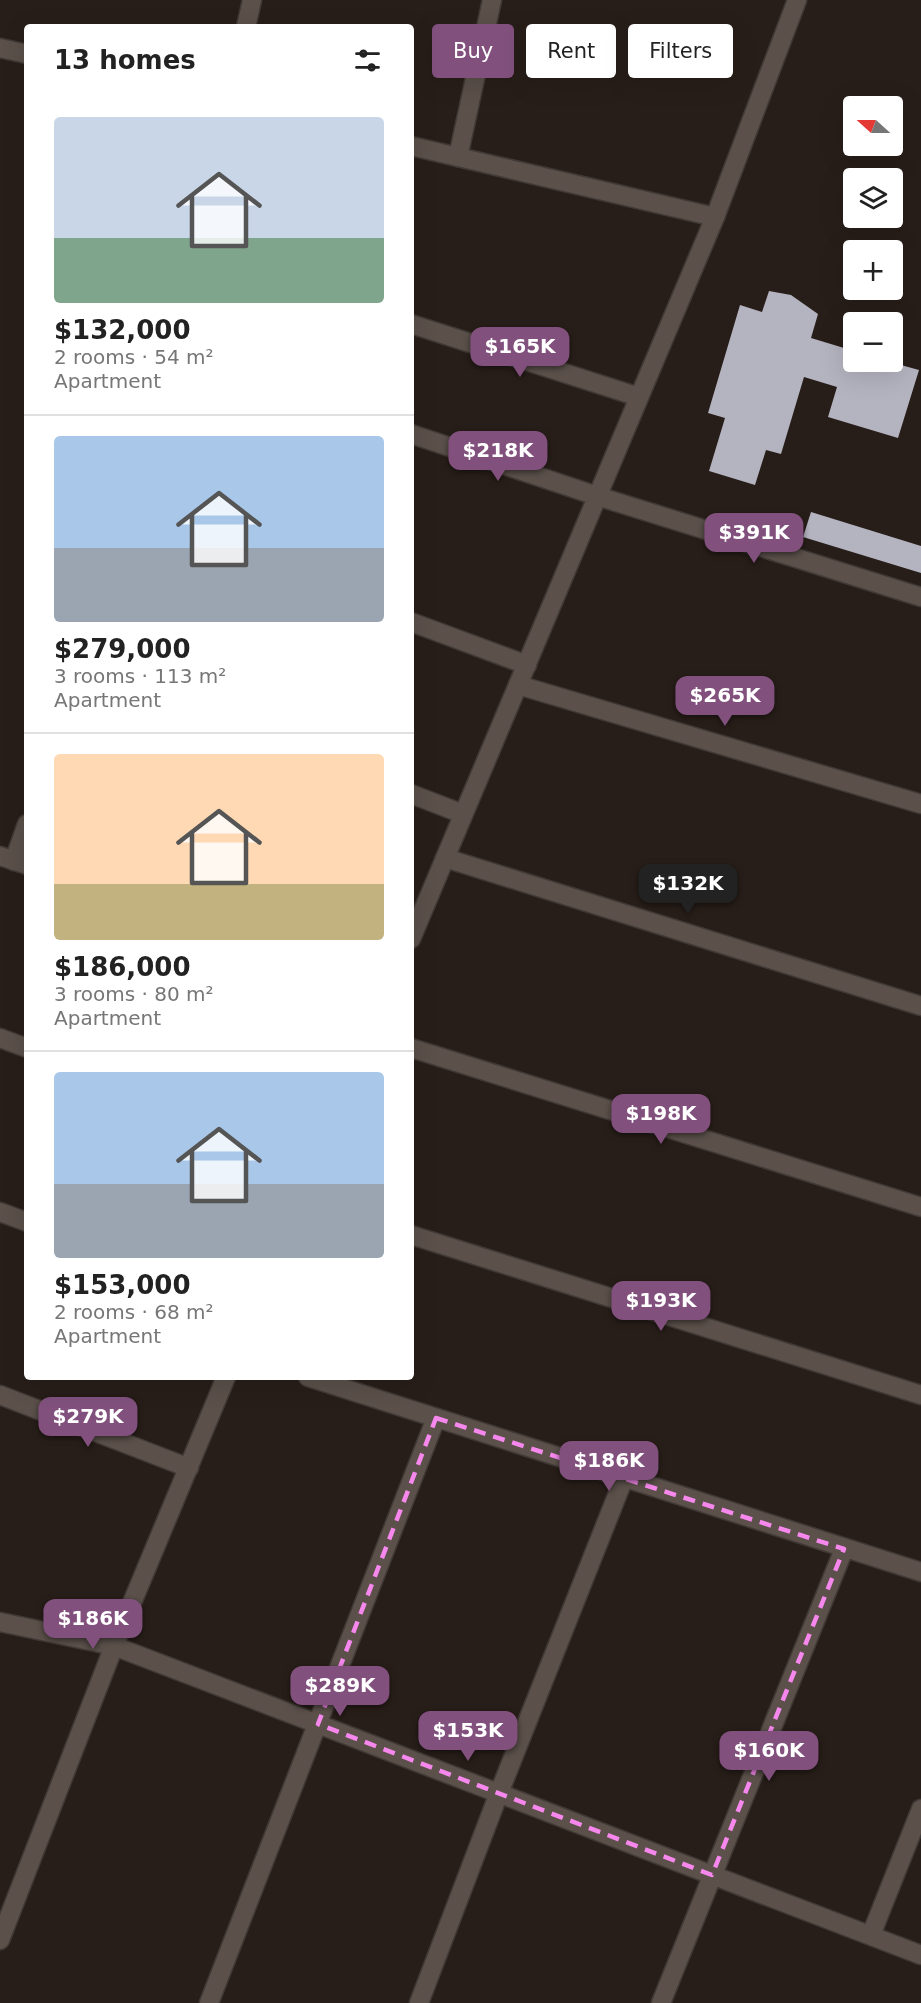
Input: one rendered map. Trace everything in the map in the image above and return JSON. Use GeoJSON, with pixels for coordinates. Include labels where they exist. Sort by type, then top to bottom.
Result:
{"type":"FeatureCollection","features":[{"type":"Feature","properties":{"kind":"street"},"geometry":{"type":"LineString","coordinates":[[247,24],[252,0]]}},
{"type":"Feature","properties":{"kind":"street"},"geometry":{"type":"LineString","coordinates":[[458,157],[492,0]]}},
{"type":"Feature","properties":{"kind":"street"},"geometry":{"type":"LineString","coordinates":[[414,932],[715,217],[797,0]]}},
{"type":"Feature","properties":{"kind":"street"},"geometry":{"type":"LineString","coordinates":[[0,48],[24,53]]}},
{"type":"Feature","properties":{"kind":"street"},"geometry":{"type":"LineString","coordinates":[[414,147],[715,217]]}},
{"type":"Feature","properties":{"kind":"street"},"geometry":{"type":"LineString","coordinates":[[414,325],[639,397]]}},
{"type":"Feature","properties":{"kind":"street"},"geometry":{"type":"LineString","coordinates":[[414,435],[597,496],[921,597]]}},
{"type":"Feature","properties":{"kind":"street"},"geometry":{"type":"LineString","coordinates":[[414,623],[527,665]]}},
{"type":"Feature","properties":{"kind":"street"},"geometry":{"type":"LineString","coordinates":[[518,685],[921,804]]}},
{"type":"Feature","properties":{"kind":"street"},"geometry":{"type":"LineString","coordinates":[[414,795],[464,814]]}},
{"type":"Feature","properties":{"kind":"street"},"geometry":{"type":"LineString","coordinates":[[14,861],[24,833]]}},
{"type":"Feature","properties":{"kind":"street"},"geometry":{"type":"LineString","coordinates":[[445,858],[921,1006]]}},
{"type":"Feature","properties":{"kind":"street"},"geometry":{"type":"LineString","coordinates":[[0,1038],[24,1047]]}},
{"type":"Feature","properties":{"kind":"street"},"geometry":{"type":"LineString","coordinates":[[414,1049],[921,1207]]}},
{"type":"Feature","properties":{"kind":"street"},"geometry":{"type":"LineString","coordinates":[[0,1212],[24,1221]]}},
{"type":"Feature","properties":{"kind":"street"},"geometry":{"type":"LineString","coordinates":[[414,1236],[921,1395]]}},
{"type":"Feature","properties":{"kind":"street"},"geometry":{"type":"LineString","coordinates":[[0,1940],[114,1646],[225,1380]]}},
{"type":"Feature","properties":{"kind":"street"},"geometry":{"type":"LineString","coordinates":[[317,1380],[921,1572]]}},
{"type":"Feature","properties":{"kind":"street"},"geometry":{"type":"LineString","coordinates":[[0,1395],[189,1468]]}},
{"type":"Feature","properties":{"kind":"street"},"geometry":{"type":"LineString","coordinates":[[209,2003],[436,1418]]}},
{"type":"Feature","properties":{"kind":"street"},"geometry":{"type":"LineString","coordinates":[[419,2003],[499,1793],[624,1478]]}},
{"type":"Feature","properties":{"kind":"street"},"geometry":{"type":"LineString","coordinates":[[661,2003],[844,1549]]}},
{"type":"Feature","properties":{"kind":"street"},"geometry":{"type":"LineString","coordinates":[[0,1622],[114,1646],[921,1954]]}},
{"type":"Feature","properties":{"kind":"street"},"geometry":{"type":"LineString","coordinates":[[871,1935],[921,1809]]}},
{"type":"Feature","properties":{"kind":"highlighted area"},"geometry":{"type":"Polygon","coordinates":[[[436,1418],[844,1549],[712,1875],[318,1724],[436,1418]]]}},
{"type":"Feature","properties":{"kind":"building"},"geometry":{"type":"Polygon","coordinates":[[[769,291],[791,295],[818,314],[811,338],[843,348],[843,372],[903,372],[903,366],[919,370],[898,438],[828,417],[837,387],[804,377],[781,454],[766,450],[755,485],[709,471],[725,418],[708,413],[740,305],[762,312],[769,291]]]}},
{"type":"Feature","properties":{"kind":"building"},"geometry":{"type":"Polygon","coordinates":[[[811,512],[921,546],[921,573],[803,537],[811,512]]]}}]}
